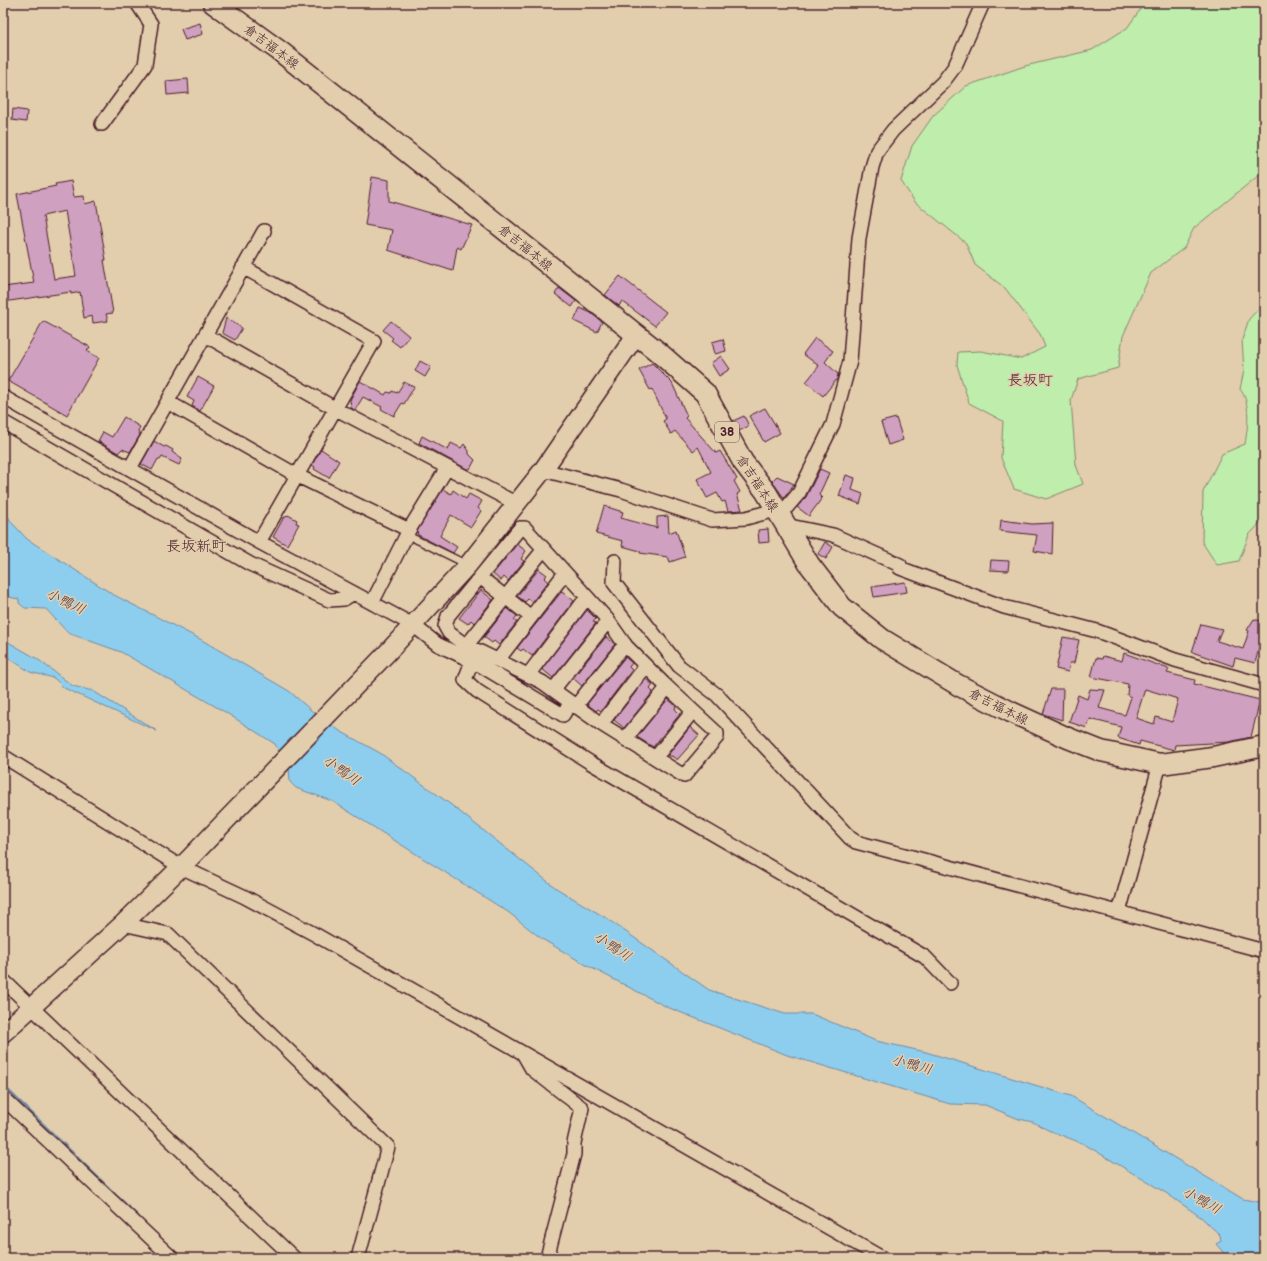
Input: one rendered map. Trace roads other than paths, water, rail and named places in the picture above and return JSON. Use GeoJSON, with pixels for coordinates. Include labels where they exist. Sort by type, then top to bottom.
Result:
{"type":"FeatureCollection","features":[{"type":"Feature","properties":{"kind":"main road","name":"倉吉福本線"},"geometry":{"type":"LineString","coordinates":[[213,3],[281,52],[667,359],[705,393],[743,462],[766,492],[780,518],[809,564],[842,607],[882,639],[958,685],[1068,738],[1102,751],[1160,764],[1213,757],[1264,746]]}},
{"type":"Feature","properties":{"kind":"street"},"geometry":{"type":"LineString","coordinates":[[102,124],[145,65],[151,24],[137,3]]}},
{"type":"Feature","properties":{"kind":"street"},"geometry":{"type":"LineString","coordinates":[[780,518],[799,493],[833,424],[850,361],[860,238],[872,166],[876,152],[893,130],[942,82],[956,66],[983,3]]}},
{"type":"Feature","properties":{"kind":"street"},"geometry":{"type":"LineString","coordinates":[[130,468],[264,230]]}},
{"type":"Feature","properties":{"kind":"street"},"geometry":{"type":"LineString","coordinates":[[243,267],[374,341],[259,542]]}},
{"type":"Feature","properties":{"kind":"street"},"geometry":{"type":"LineString","coordinates":[[205,335],[336,409],[517,504]]}},
{"type":"Feature","properties":{"kind":"street"},"geometry":{"type":"LineString","coordinates":[[3,1033],[123,924],[185,864],[413,625],[474,571],[520,528],[525,528],[608,621],[625,644],[667,688],[717,733],[717,737],[684,776],[656,757],[601,724],[553,690],[528,675],[467,645],[449,633],[445,626],[448,616],[474,571],[517,504],[543,470],[636,335]]}},
{"type":"Feature","properties":{"kind":"street"},"geometry":{"type":"LineString","coordinates":[[3,397],[259,542],[413,625],[437,644],[472,661],[563,715],[625,644]]}},
{"type":"Feature","properties":{"kind":"street"},"geometry":{"type":"LineString","coordinates":[[168,402],[298,476],[408,532]]}},
{"type":"Feature","properties":{"kind":"street"},"geometry":{"type":"LineString","coordinates":[[3,422],[250,564],[329,600],[344,599],[354,593]]}},
{"type":"Feature","properties":{"kind":"street"},"geometry":{"type":"LineString","coordinates":[[372,603],[408,532],[447,468]]}},
{"type":"Feature","properties":{"kind":"street"},"geometry":{"type":"LineString","coordinates":[[543,470],[621,490],[712,520],[780,518],[833,535],[900,565],[900,568],[1004,607],[1098,631],[1175,660],[1264,685]]}},
{"type":"Feature","properties":{"kind":"street"},"geometry":{"type":"LineString","coordinates":[[467,645],[544,549]]}},
{"type":"Feature","properties":{"kind":"street"},"geometry":{"type":"LineString","coordinates":[[615,561],[614,583],[679,666],[717,695],[850,838],[856,842],[1264,951]]}},
{"type":"Feature","properties":{"kind":"street"},"geometry":{"type":"LineString","coordinates":[[474,571],[531,617]]}},
{"type":"Feature","properties":{"kind":"street"},"geometry":{"type":"LineString","coordinates":[[498,660],[564,572]]}},
{"type":"Feature","properties":{"kind":"street"},"geometry":{"type":"LineString","coordinates":[[528,675],[587,597]]}},
{"type":"Feature","properties":{"kind":"street"},"geometry":{"type":"LineString","coordinates":[[553,690],[608,621]]}},
{"type":"Feature","properties":{"kind":"street"},"geometry":{"type":"LineString","coordinates":[[472,661],[465,680],[477,692],[591,763],[925,957],[950,983]]}},
{"type":"Feature","properties":{"kind":"street"},"geometry":{"type":"LineString","coordinates":[[601,724],[646,666]]}},
{"type":"Feature","properties":{"kind":"street"},"geometry":{"type":"LineString","coordinates":[[625,739],[667,688]]}},
{"type":"Feature","properties":{"kind":"street"},"geometry":{"type":"LineString","coordinates":[[656,757],[693,711]]}},
{"type":"Feature","properties":{"kind":"street"},"geometry":{"type":"LineString","coordinates":[[3,756],[185,864],[316,935],[882,1258]]}},
{"type":"Feature","properties":{"kind":"street"},"geometry":{"type":"LineString","coordinates":[[1119,912],[1160,764]]}},
{"type":"Feature","properties":{"kind":"street"},"geometry":{"type":"LineString","coordinates":[[123,924],[168,934],[388,1147],[358,1258]]}},
{"type":"Feature","properties":{"kind":"street"},"geometry":{"type":"LineString","coordinates":[[3,980],[294,1258]]}},
{"type":"Feature","properties":{"kind":"street"},"geometry":{"type":"LineString","coordinates":[[523,1054],[532,1069],[582,1108],[574,1143],[574,1154],[547,1258]]}},
{"type":"Feature","properties":{"kind":"street"},"geometry":{"type":"LineString","coordinates":[[3,1098],[172,1258]]}},
{"type":"Feature","properties":{"kind":"lane"},"geometry":{"type":"LineString","coordinates":[[408,532],[474,571]]}},
{"type":"Feature","properties":{"kind":"water","name":"小鴨川"},"geometry":{"type":"Polygon","coordinates":[[[3,508],[12,523],[27,539],[114,595],[200,639],[289,691],[313,712],[340,731],[380,753],[450,804],[556,888],[606,918],[709,990],[785,1014],[812,1014],[876,1041],[926,1052],[1071,1096],[1243,1199],[1264,1203],[1264,1258],[1228,1258],[1216,1244],[1221,1241],[1220,1235],[1202,1218],[1166,1193],[1084,1144],[1048,1130],[1033,1122],[1019,1119],[985,1105],[950,1104],[787,1055],[667,1007],[588,966],[542,939],[508,912],[332,801],[296,788],[290,782],[289,768],[275,744],[225,712],[121,652],[68,633],[46,609],[25,608],[19,603],[19,599],[3,596],[3,508]]]}},
{"type":"Feature","properties":{"kind":"water"},"geometry":{"type":"Polygon","coordinates":[[[3,639],[36,658],[73,686],[93,691],[157,731],[64,688],[54,678],[30,672],[3,654],[3,639]]]}},
{"type":"Feature","properties":{"kind":"waterway"},"geometry":{"type":"LineString","coordinates":[[3,1086],[139,1218]]}},
{"type":"Feature","properties":{"kind":"waterway"},"geometry":{"type":"LineString","coordinates":[[174,1252],[181,1258]]}},
{"type":"Feature","properties":{"kind":"district","name":"長坂町"},"geometry":{"type":"Point","coordinates":[1030,380]}},
{"type":"Feature","properties":{"kind":"district","name":"長坂新町"},"geometry":{"type":"Point","coordinates":[196,546]}}]}
